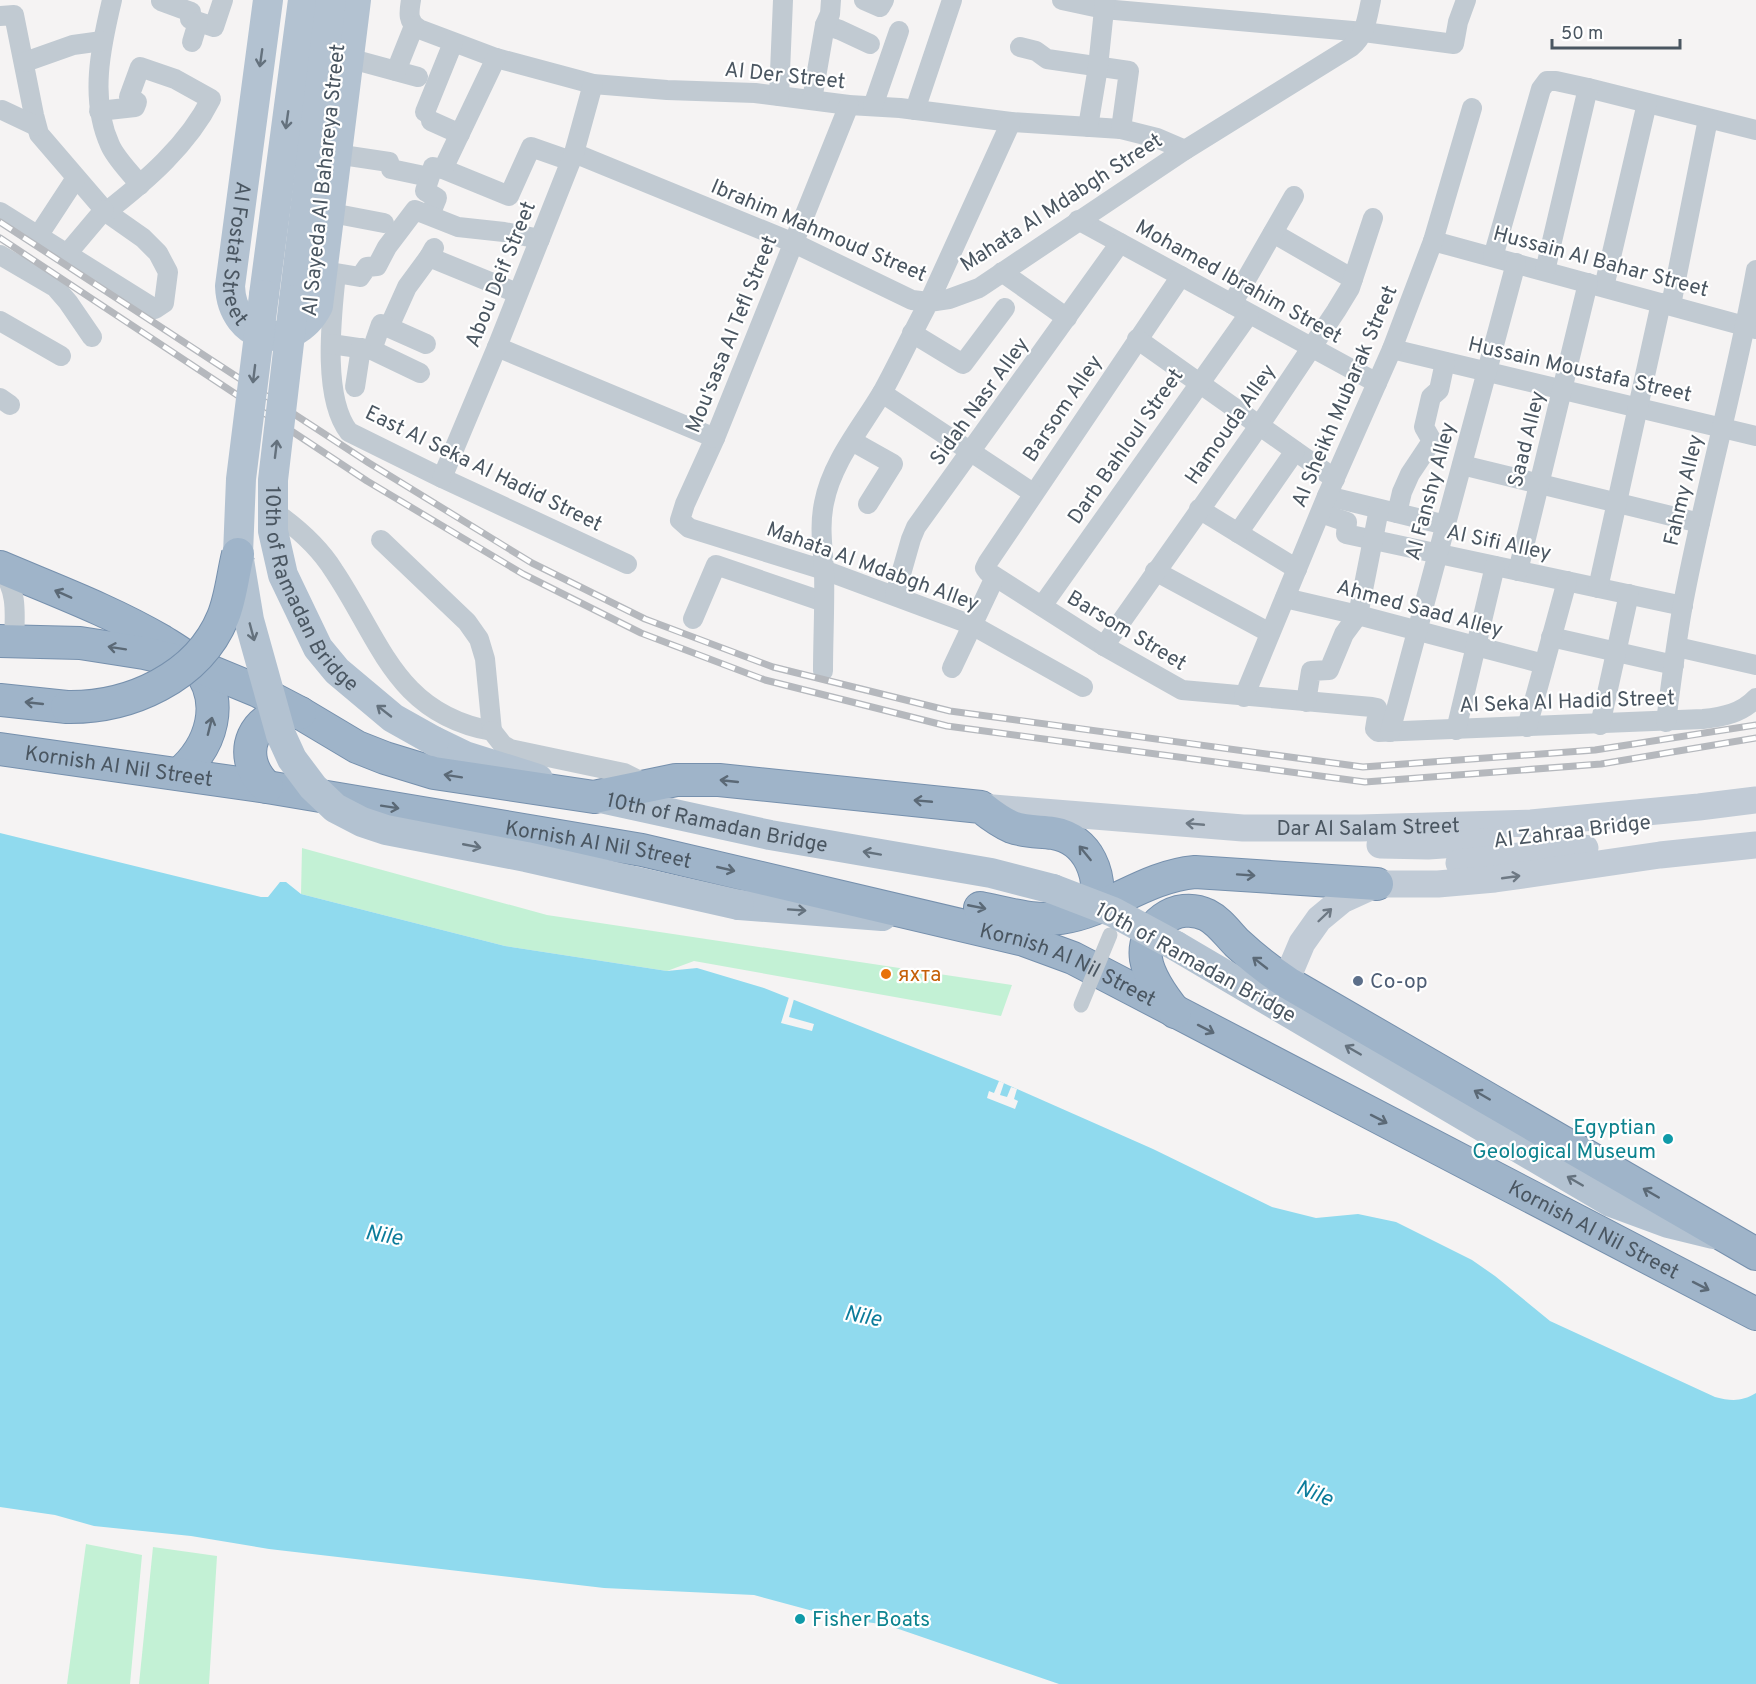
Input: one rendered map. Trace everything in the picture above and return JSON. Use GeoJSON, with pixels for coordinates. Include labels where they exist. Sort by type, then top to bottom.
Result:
{"type":"FeatureCollection","features":[{"type":"Feature","properties":{"kind":"highway"},"geometry":{"type":"LineString","coordinates":[[0,700],[86,708],[123,701],[157,687],[188,664],[213,634],[223,617],[238,554]]}},
{"type":"Feature","properties":{"kind":"highway"},"geometry":{"type":"LineString","coordinates":[[0,568],[133,625],[174,648],[195,665],[208,686],[213,700],[213,714],[208,735],[199,754],[179,774]]}},
{"type":"Feature","properties":{"kind":"highway","name":"Kornish Al Nil Street"},"geometry":{"type":"LineString","coordinates":[[7,640],[47,640],[101,645],[195,665],[258,691],[357,747],[434,773],[594,796],[676,780],[719,780],[981,807]]}},
{"type":"Feature","properties":{"kind":"highway"},"geometry":{"type":"LineString","coordinates":[[267,787],[260,781],[251,764],[249,755],[253,736],[272,716],[291,712],[300,713]]}},
{"type":"Feature","properties":{"kind":"highway","name":"Kornish Al Nil Street"},"geometry":{"type":"LineString","coordinates":[[0,749],[267,787],[642,850],[999,933],[1049,948],[1073,958],[1750,1311]]}},
{"type":"Feature","properties":{"kind":"highway"},"geometry":{"type":"LineString","coordinates":[[981,807],[1001,822],[1013,827],[1062,836],[1079,846],[1097,874],[1098,897],[1095,908]]}},
{"type":"Feature","properties":{"kind":"highway"},"geometry":{"type":"LineString","coordinates":[[858,901],[880,895],[912,894],[1036,919],[1072,916],[1165,876],[1195,872],[1377,884]]}},
{"type":"Feature","properties":{"kind":"highway","name":"Kornish Al Nil Street"},"geometry":{"type":"LineString","coordinates":[[1176,1013],[1158,988],[1151,973],[1146,947],[1152,930],[1165,917],[1181,911],[1198,911],[1213,919],[1253,958],[1288,983],[1756,1254]]}},
{"type":"Feature","properties":{"kind":"main road","name":"Al Fostat Street"},"geometry":{"type":"LineString","coordinates":[[268,0],[230,298],[240,320],[259,333],[271,336],[283,336],[294,332],[313,316],[318,306],[356,0]]}},
{"type":"Feature","properties":{"kind":"main road","name":"10th of Ramadan Bridge"},"geometry":{"type":"LineString","coordinates":[[303,0],[242,479],[238,554],[249,620],[281,735],[292,759],[313,787],[335,808],[353,818],[386,830],[526,857],[739,905],[943,921]]}},
{"type":"Feature","properties":{"kind":"main road","name":"10th of Ramadan Bridge"},"geometry":{"type":"LineString","coordinates":[[331,0],[273,480],[273,531],[283,575],[318,648],[337,671],[393,718],[434,741],[465,756],[594,796],[770,835],[991,873],[1043,886],[1084,900],[1121,916],[1168,942],[1611,1202],[1697,1232],[1728,1237]]}},
{"type":"Feature","properties":{"kind":"main road","name":"Dar Al Salam Street"},"geometry":{"type":"LineString","coordinates":[[981,807],[1243,828],[1360,828],[1531,823],[1756,800]]}},
{"type":"Feature","properties":{"kind":"main road","name":"Al Zahraa Bridge"},"geometry":{"type":"LineString","coordinates":[[1243,828],[1297,841],[1352,845],[1468,844],[1714,812],[1736,808],[1756,800]]}},
{"type":"Feature","properties":{"kind":"main road","name":"Al Zahraa Bridge"},"geometry":{"type":"LineString","coordinates":[[1377,884],[1419,869],[1437,866],[1756,826]]}},
{"type":"Feature","properties":{"kind":"main road"},"geometry":{"type":"LineString","coordinates":[[1288,983],[1302,943],[1319,920],[1342,900],[1377,884],[1438,884],[1495,879],[1660,855],[1756,844]]}},
{"type":"Feature","properties":{"kind":"street"},"geometry":{"type":"LineString","coordinates":[[112,0],[102,41],[99,111],[110,146],[140,185]]}},
{"type":"Feature","properties":{"kind":"street"},"geometry":{"type":"LineString","coordinates":[[161,1],[192,12],[189,19],[214,27],[223,0]]}},
{"type":"Feature","properties":{"kind":"street","name":"Al Sayeda Al Bahareya Street"},"geometry":{"type":"LineString","coordinates":[[330,367],[336,273],[363,30],[361,13],[356,0]]}},
{"type":"Feature","properties":{"kind":"street"},"geometry":{"type":"LineString","coordinates":[[396,71],[414,26],[409,16],[411,0]]}},
{"type":"Feature","properties":{"kind":"street"},"geometry":{"type":"LineString","coordinates":[[779,96],[783,0]]}},
{"type":"Feature","properties":{"kind":"street"},"geometry":{"type":"LineString","coordinates":[[812,100],[831,0]]}},
{"type":"Feature","properties":{"kind":"street"},"geometry":{"type":"LineString","coordinates":[[864,0],[880,7],[884,0]]}},
{"type":"Feature","properties":{"kind":"street"},"geometry":{"type":"LineString","coordinates":[[915,110],[952,0]]}},
{"type":"Feature","properties":{"kind":"street"},"geometry":{"type":"LineString","coordinates":[[1062,0],[1364,32],[1454,44],[1458,22],[1466,0]]}},
{"type":"Feature","properties":{"kind":"street"},"geometry":{"type":"LineString","coordinates":[[1364,32],[1371,0]]}},
{"type":"Feature","properties":{"kind":"street"},"geometry":{"type":"LineString","coordinates":[[1088,127],[1105,4]]}},
{"type":"Feature","properties":{"kind":"street"},"geometry":{"type":"LineString","coordinates":[[0,16],[14,14],[36,126],[44,141],[105,211],[151,244],[164,262],[168,272],[165,297],[160,308],[155,309],[0,212]]}},
{"type":"Feature","properties":{"kind":"street"},"geometry":{"type":"LineString","coordinates":[[192,42],[198,22]]}},
{"type":"Feature","properties":{"kind":"street"},"geometry":{"type":"LineString","coordinates":[[825,25],[870,44]]}},
{"type":"Feature","properties":{"kind":"street","name":"Al Der Street"},"geometry":{"type":"LineString","coordinates":[[414,26],[496,58],[593,84],[667,90],[755,93],[1011,122],[1121,129],[1157,138],[1185,150]]}},
{"type":"Feature","properties":{"kind":"street"},"geometry":{"type":"LineString","coordinates":[[873,106],[899,31]]}},
{"type":"Feature","properties":{"kind":"street","name":"Mahata Al Mdabgh Street"},"geometry":{"type":"LineString","coordinates":[[929,302],[949,299],[979,288],[1185,150],[1351,47],[1364,32]]}},
{"type":"Feature","properties":{"kind":"street"},"geometry":{"type":"LineString","coordinates":[[25,62],[73,45],[102,41]]}},
{"type":"Feature","properties":{"kind":"street"},"geometry":{"type":"LineString","coordinates":[[453,43],[428,116],[460,134]]}},
{"type":"Feature","properties":{"kind":"street"},"geometry":{"type":"LineString","coordinates":[[1020,46],[1036,51],[1047,59],[1130,72],[1121,129]]}},
{"type":"Feature","properties":{"kind":"street"},"geometry":{"type":"LineString","coordinates":[[430,215],[437,198],[425,192],[460,134],[496,58]]}},
{"type":"Feature","properties":{"kind":"street"},"geometry":{"type":"LineString","coordinates":[[359,61],[418,77]]}},
{"type":"Feature","properties":{"kind":"street"},"geometry":{"type":"LineString","coordinates":[[66,255],[105,211],[140,185],[201,118],[211,99],[175,79],[140,67],[129,97],[137,102],[135,107],[99,111]]}},
{"type":"Feature","properties":{"kind":"street"},"geometry":{"type":"LineString","coordinates":[[1493,257],[1540,89],[1547,81],[1588,88],[1756,130]]}},
{"type":"Feature","properties":{"kind":"street","name":"Abou Deif Street"},"geometry":{"type":"LineString","coordinates":[[442,478],[497,347],[572,157],[593,84]]}},
{"type":"Feature","properties":{"kind":"street"},"geometry":{"type":"LineString","coordinates":[[1545,271],[1588,88]]}},
{"type":"Feature","properties":{"kind":"street","name":"Saad Alley"},"geometry":{"type":"LineString","coordinates":[[1518,571],[1563,390],[1596,285],[1647,103]]}},
{"type":"Feature","properties":{"kind":"street","name":"Mou'sasa Al Tefl Street"},"geometry":{"type":"LineString","coordinates":[[681,513],[715,438],[849,105]]}},
{"type":"Feature","properties":{"kind":"street","name":"Al Sheikh Mubarak Street"},"geometry":{"type":"LineString","coordinates":[[1244,697],[1392,349],[1433,241],[1472,108]]}},
{"type":"Feature","properties":{"kind":"street"},"geometry":{"type":"LineString","coordinates":[[2,110],[36,126]]}},
{"type":"Feature","properties":{"kind":"street"},"geometry":{"type":"LineString","coordinates":[[1598,588],[1638,408],[1666,304],[1708,119]]}},
{"type":"Feature","properties":{"kind":"street","name":"Ibrahim Mahmoud Street"},"geometry":{"type":"LineString","coordinates":[[436,173],[509,196],[531,147],[572,157],[794,243],[912,300],[929,302],[1011,122]]}},
{"type":"Feature","properties":{"kind":"street"},"geometry":{"type":"LineString","coordinates":[[349,156],[389,162],[391,169],[436,173]]}},
{"type":"Feature","properties":{"kind":"street"},"geometry":{"type":"LineString","coordinates":[[38,236],[76,178]]}},
{"type":"Feature","properties":{"kind":"street"},"geometry":{"type":"LineString","coordinates":[[1232,304],[1294,196]]}},
{"type":"Feature","properties":{"kind":"street"},"geometry":{"type":"LineString","coordinates":[[336,273],[360,277],[367,267],[377,266],[387,247],[415,210],[458,227],[540,239]]}},
{"type":"Feature","properties":{"kind":"street"},"geometry":{"type":"LineString","coordinates":[[342,215],[384,223]]}},
{"type":"Feature","properties":{"kind":"street","name":"Hamouda Alley"},"geometry":{"type":"LineString","coordinates":[[1104,646],[1259,426],[1350,288],[1373,219]]}},
{"type":"Feature","properties":{"kind":"street","name":"Mohamed Ibrahim Street"},"geometry":{"type":"LineString","coordinates":[[1078,220],[1377,383]]}},
{"type":"Feature","properties":{"kind":"street"},"geometry":{"type":"LineString","coordinates":[[1273,233],[1353,279]]}},
{"type":"Feature","properties":{"kind":"street","name":"Hussain Al Bahar Street"},"geometry":{"type":"LineString","coordinates":[[1433,241],[1751,327]]}},
{"type":"Feature","properties":{"kind":"street","name":"Sidah Nasr Alley"},"geometry":{"type":"LineString","coordinates":[[895,595],[913,532],[1120,243]]}},
{"type":"Feature","properties":{"kind":"street"},"geometry":{"type":"LineString","coordinates":[[389,327],[407,287],[431,253],[518,293]]}},
{"type":"Feature","properties":{"kind":"street"},"geometry":{"type":"LineString","coordinates":[[0,255],[55,287],[92,337]]}},
{"type":"Feature","properties":{"kind":"street","name":"Al Fanshy Alley"},"geometry":{"type":"LineString","coordinates":[[1383,732],[1418,631],[1516,263]]}},
{"type":"Feature","properties":{"kind":"street","name":"Fahmy Alley"},"geometry":{"type":"LineString","coordinates":[[1666,722],[1683,606],[1700,523],[1722,428],[1751,327],[1756,270]]}},
{"type":"Feature","properties":{"kind":"street"},"geometry":{"type":"LineString","coordinates":[[1002,272],[1067,318]]}},
{"type":"Feature","properties":{"kind":"street","name":"Barsom Alley"},"geometry":{"type":"LineString","coordinates":[[952,668],[972,625],[990,572],[1033,494],[1181,276]]}},
{"type":"Feature","properties":{"kind":"street"},"geometry":{"type":"LineString","coordinates":[[823,671],[824,570],[821,524],[824,502],[835,470],[882,393],[929,302]]}},
{"type":"Feature","properties":{"kind":"street"},"geometry":{"type":"LineString","coordinates":[[912,333],[963,364],[1005,308]]}},
{"type":"Feature","properties":{"kind":"street","name":"Darb Bahloul Street"},"geometry":{"type":"LineString","coordinates":[[1042,606],[1249,314]]}},
{"type":"Feature","properties":{"kind":"street"},"geometry":{"type":"LineString","coordinates":[[0,321],[61,356]]}},
{"type":"Feature","properties":{"kind":"street"},"geometry":{"type":"LineString","coordinates":[[355,387],[367,349],[381,324],[389,327],[410,327],[426,344]]}},
{"type":"Feature","properties":{"kind":"street"},"geometry":{"type":"LineString","coordinates":[[1137,339],[1295,451],[1328,496],[1446,525]]}},
{"type":"Feature","properties":{"kind":"street"},"geometry":{"type":"LineString","coordinates":[[331,344],[367,349],[420,373]]}},
{"type":"Feature","properties":{"kind":"street"},"geometry":{"type":"LineString","coordinates":[[497,347],[715,438]]}},
{"type":"Feature","properties":{"kind":"street","name":"Hussain Moustafa Street"},"geometry":{"type":"LineString","coordinates":[[1392,349],[1756,436]]}},
{"type":"Feature","properties":{"kind":"street"},"geometry":{"type":"LineString","coordinates":[[1306,702],[1311,671],[1329,670],[1344,634],[1358,615],[1374,541],[1388,511],[1432,441],[1424,427],[1431,397],[1439,390],[1445,362]]}},
{"type":"Feature","properties":{"kind":"street","name":"East Al Seka Al Hadid Street"},"geometry":{"type":"LineString","coordinates":[[330,367],[340,419],[349,432],[627,564]]}},
{"type":"Feature","properties":{"kind":"street"},"geometry":{"type":"LineString","coordinates":[[882,393],[1033,494]]}},
{"type":"Feature","properties":{"kind":"street"},"geometry":{"type":"LineString","coordinates":[[852,441],[893,464],[868,504]]}},
{"type":"Feature","properties":{"kind":"street"},"geometry":{"type":"LineString","coordinates":[[1239,533],[1295,451]]}},
{"type":"Feature","properties":{"kind":"street"},"geometry":{"type":"LineString","coordinates":[[1462,465],[1700,523]]}},
{"type":"Feature","properties":{"kind":"street","name":"Al Sifi Alley"},"geometry":{"type":"LineString","coordinates":[[1328,496],[1347,522],[1346,534],[1683,606]]}},
{"type":"Feature","properties":{"kind":"street"},"geometry":{"type":"LineString","coordinates":[[1199,509],[1297,569]]}},
{"type":"Feature","properties":{"kind":"street","name":"Mahata Al Mdabgh Alley"},"geometry":{"type":"LineString","coordinates":[[681,513],[680,520],[689,528],[824,570],[972,625],[1083,687]]}},
{"type":"Feature","properties":{"kind":"street"},"geometry":{"type":"LineString","coordinates":[[283,518],[310,542],[334,570],[392,668],[410,691],[446,717],[476,728],[492,730]]}},
{"type":"Feature","properties":{"kind":"street"},"geometry":{"type":"LineString","coordinates":[[381,540],[467,622],[479,639],[484,659],[492,730],[503,745],[510,749],[624,773],[648,785]]}},
{"type":"Feature","properties":{"kind":"street"},"geometry":{"type":"LineString","coordinates":[[693,619],[716,565],[824,602]]}},
{"type":"Feature","properties":{"kind":"street"},"geometry":{"type":"LineString","coordinates":[[1456,730],[1495,566]]}},
{"type":"Feature","properties":{"kind":"street"},"geometry":{"type":"LineString","coordinates":[[0,568],[9,582],[15,602],[7,640]]}},
{"type":"Feature","properties":{"kind":"street"},"geometry":{"type":"LineString","coordinates":[[1155,571],[1270,633]]}},
{"type":"Feature","properties":{"kind":"street","name":"Barsom Street"},"geometry":{"type":"LineString","coordinates":[[990,572],[1104,646],[1182,690],[1377,708],[1383,732]]}},
{"type":"Feature","properties":{"kind":"street"},"geometry":{"type":"LineString","coordinates":[[1527,727],[1567,581]]}},
{"type":"Feature","properties":{"kind":"street"},"geometry":{"type":"LineString","coordinates":[[1600,725],[1629,594]]}},
{"type":"Feature","properties":{"kind":"street","name":"Ahmed Saad Alley"},"geometry":{"type":"LineString","coordinates":[[1285,598],[1544,664]]}},
{"type":"Feature","properties":{"kind":"street"},"geometry":{"type":"LineString","coordinates":[[1551,637],[1616,652],[1756,665]]}},
{"type":"Feature","properties":{"kind":"street","name":"Al Seka Al Hadid Street"},"geometry":{"type":"LineString","coordinates":[[1383,732],[1600,725],[1722,717],[1738,711],[1756,698]]}},
{"type":"Feature","properties":{"kind":"street"},"geometry":{"type":"LineString","coordinates":[[1081,1005],[1110,935]]}},
{"type":"Feature","properties":{"kind":"green space"},"geometry":{"type":"Polygon","coordinates":[[[302,848],[547,915],[1012,985],[1001,1016],[694,961],[667,971],[505,946],[301,894],[302,848]]]}},
{"type":"Feature","properties":{"kind":"green space"},"geometry":{"type":"Polygon","coordinates":[[[86,1544],[142,1555],[130,1684],[67,1684],[86,1544]]]}},
{"type":"Feature","properties":{"kind":"green space"},"geometry":{"type":"Polygon","coordinates":[[[153,1547],[217,1556],[209,1684],[139,1684],[153,1547]]]}},
{"type":"Feature","properties":{"kind":"water","name":"Nile"},"geometry":{"type":"Polygon","coordinates":[[[0,833],[261,897],[268,897],[280,882],[286,882],[301,894],[505,946],[667,971],[697,968],[764,988],[999,1081],[1153,1149],[1272,1207],[1316,1218],[1358,1214],[1396,1222],[1472,1260],[1550,1321],[1715,1397],[1736,1400],[1756,1393],[1756,1684],[1059,1684],[887,1625],[839,1618],[754,1595],[604,1588],[269,1549],[191,1536],[94,1526],[55,1515],[0,1507],[0,833]]]}},
{"type":"Feature","properties":{"kind":"pier"},"geometry":{"type":"Polygon","coordinates":[[[789,997],[794,999],[789,1017],[814,1024],[812,1031],[781,1023],[789,997]]]}},
{"type":"Feature","properties":{"kind":"pier"},"geometry":{"type":"Polygon","coordinates":[[[999,1081],[1004,1083],[1000,1095],[1007,1097],[1011,1087],[1017,1089],[1014,1099],[1018,1101],[1015,1109],[987,1098],[989,1091],[994,1093],[999,1081]]]}},
{"type":"Feature","properties":{"kind":"railway"},"geometry":{"type":"LineString","coordinates":[[0,222],[369,463],[532,563],[645,619],[773,667],[950,711],[1363,767],[1595,750],[1756,725]]}},
{"type":"Feature","properties":{"kind":"railway"},"geometry":{"type":"LineString","coordinates":[[0,238],[367,481],[523,574],[641,633],[765,680],[947,726],[1365,782],[1601,764],[1756,738]]}},
{"type":"Feature","properties":{"kind":"place","name":"яхта"},"geometry":{"type":"Point","coordinates":[886,974]}},
{"type":"Feature","properties":{"kind":"place","name":"Co-op"},"geometry":{"type":"Point","coordinates":[1358,981]}},
{"type":"Feature","properties":{"kind":"place","name":"Egyptian Geological Museum"},"geometry":{"type":"Point","coordinates":[1668,1139]}},
{"type":"Feature","properties":{"kind":"place","name":"Fisher Boats"},"geometry":{"type":"Point","coordinates":[800,1619]}}]}
